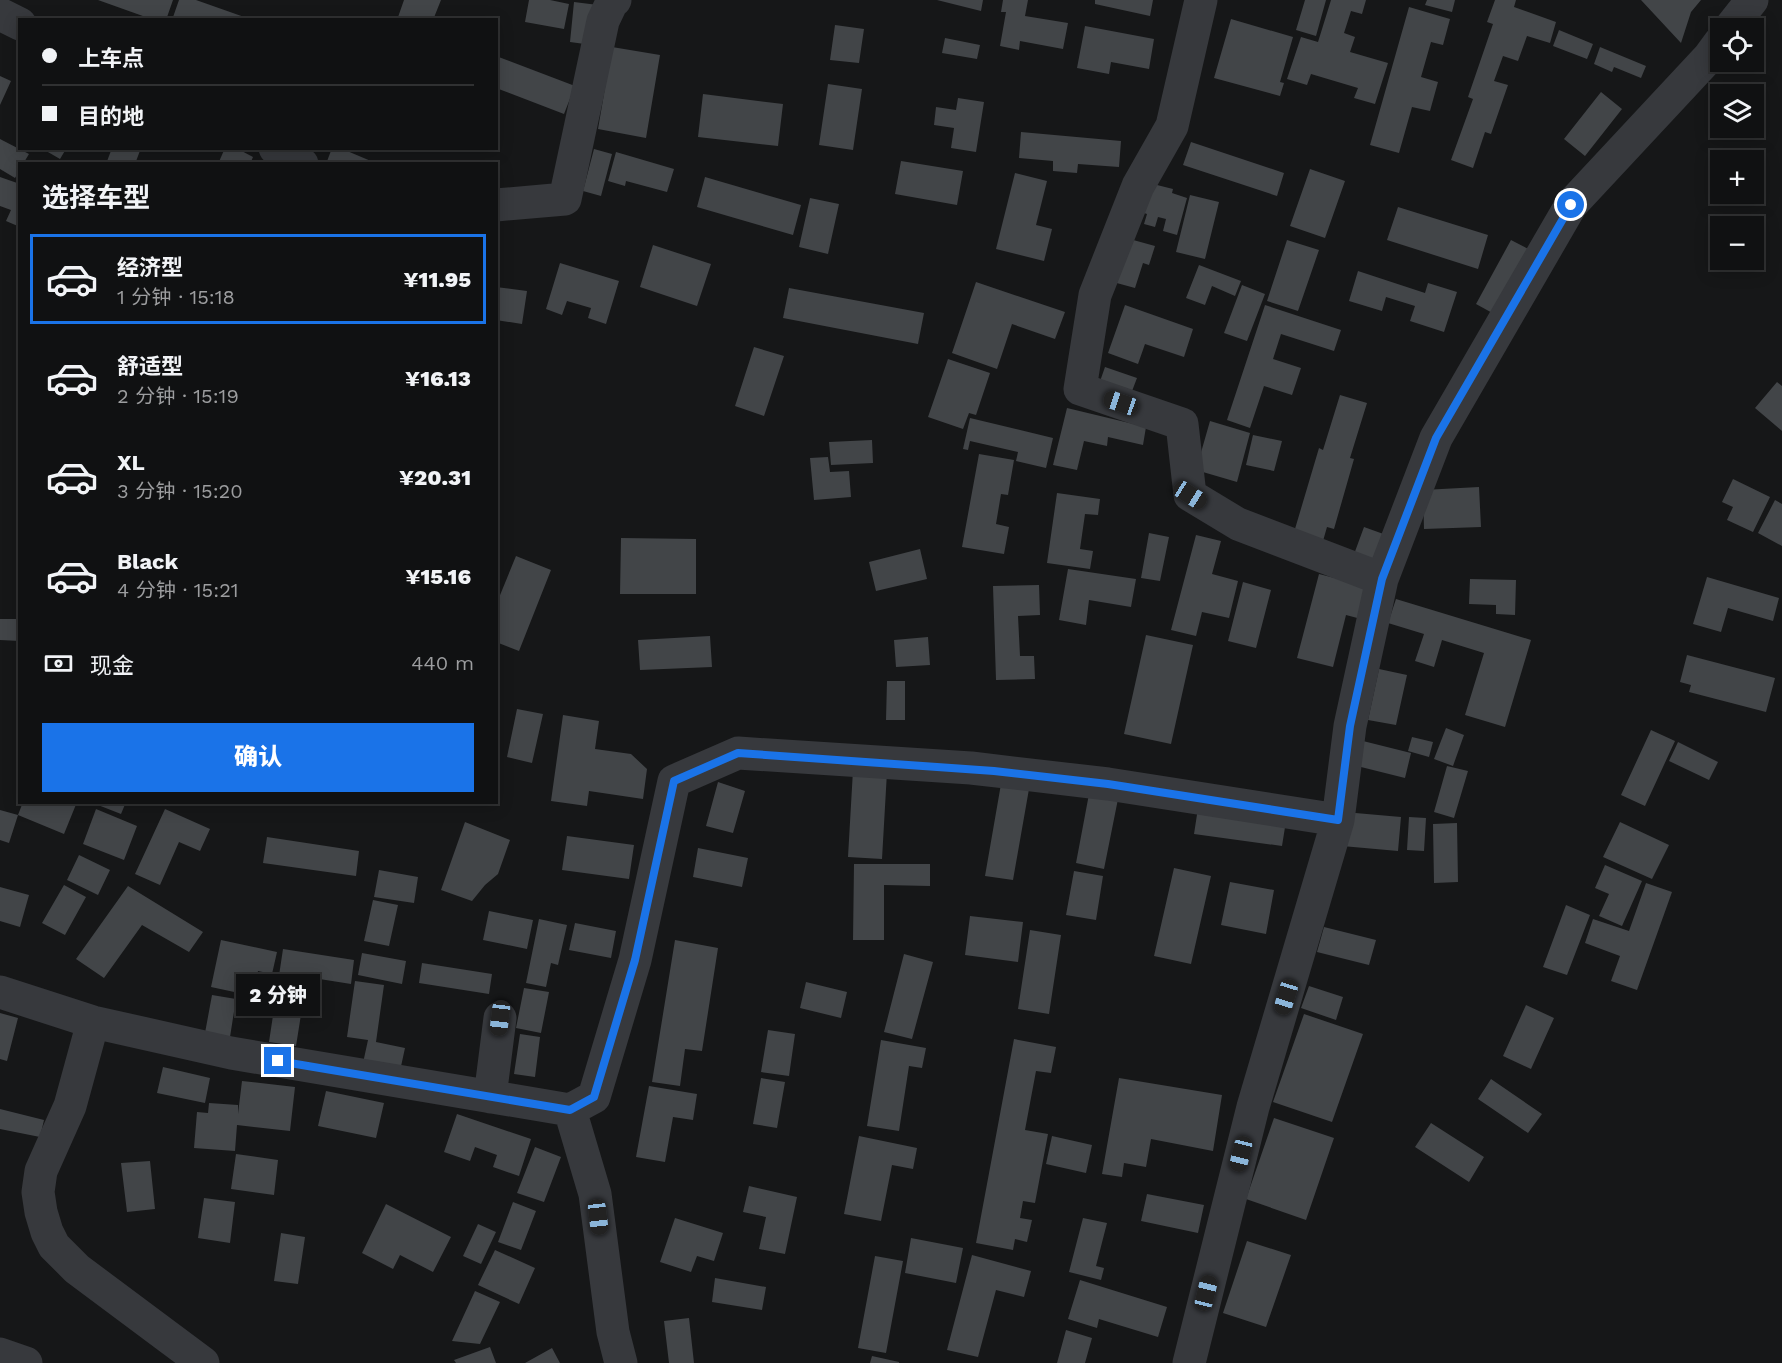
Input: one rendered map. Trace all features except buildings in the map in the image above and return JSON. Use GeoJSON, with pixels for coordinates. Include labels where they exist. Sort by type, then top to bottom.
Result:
{"type":"FeatureCollection","features":[{"type":"Feature","properties":{"kind":"street"},"geometry":{"type":"LineString","coordinates":[[498,205],[566,199],[603,21],[615,0]]}},
{"type":"Feature","properties":{"kind":"street"},"geometry":{"type":"LineString","coordinates":[[1201,0],[1172,126],[1138,186],[1095,294],[1080,390],[1182,424],[1190,495],[1238,524],[1382,579]]}},
{"type":"Feature","properties":{"kind":"street"},"geometry":{"type":"LineString","coordinates":[[1738,18],[1752,0]]}},
{"type":"Feature","properties":{"kind":"street"},"geometry":{"type":"LineString","coordinates":[[0,14],[18,23]]}},
{"type":"Feature","properties":{"kind":"street"},"geometry":{"type":"LineString","coordinates":[[1189,1363],[1253,1107],[1338,820],[1350,726],[1382,579],[1436,438],[1571,205],[1710,56]]}},
{"type":"Feature","properties":{"kind":"street"},"geometry":{"type":"LineString","coordinates":[[278,150],[298,162]]}},
{"type":"Feature","properties":{"kind":"street"},"geometry":{"type":"LineString","coordinates":[[0,992],[93,1022],[231,1053],[570,1110],[594,1097],[635,960],[674,781],[738,753],[994,771],[1108,784],[1338,820]]}},
{"type":"Feature","properties":{"kind":"street"},"geometry":{"type":"LineString","coordinates":[[490,1097],[500,1018]]}},
{"type":"Feature","properties":{"kind":"street"},"geometry":{"type":"LineString","coordinates":[[93,1022],[70,1106],[41,1172],[39,1192],[41,1212],[47,1232],[54,1246],[77,1269],[203,1363]]}},
{"type":"Feature","properties":{"kind":"street"},"geometry":{"type":"LineString","coordinates":[[570,1110],[595,1194],[613,1332],[621,1363]]}},
{"type":"Feature","properties":{"kind":"street"},"geometry":{"type":"LineString","coordinates":[[0,1354],[26,1363]]}},
{"type":"Feature","properties":{"kind":"route"},"geometry":{"type":"LineString","coordinates":[[278,1061],[570,1110],[594,1097],[635,960],[674,781],[738,753],[971,768],[1108,784],[1338,820],[1350,726],[1382,579],[1436,438],[1571,205]]}}]}
